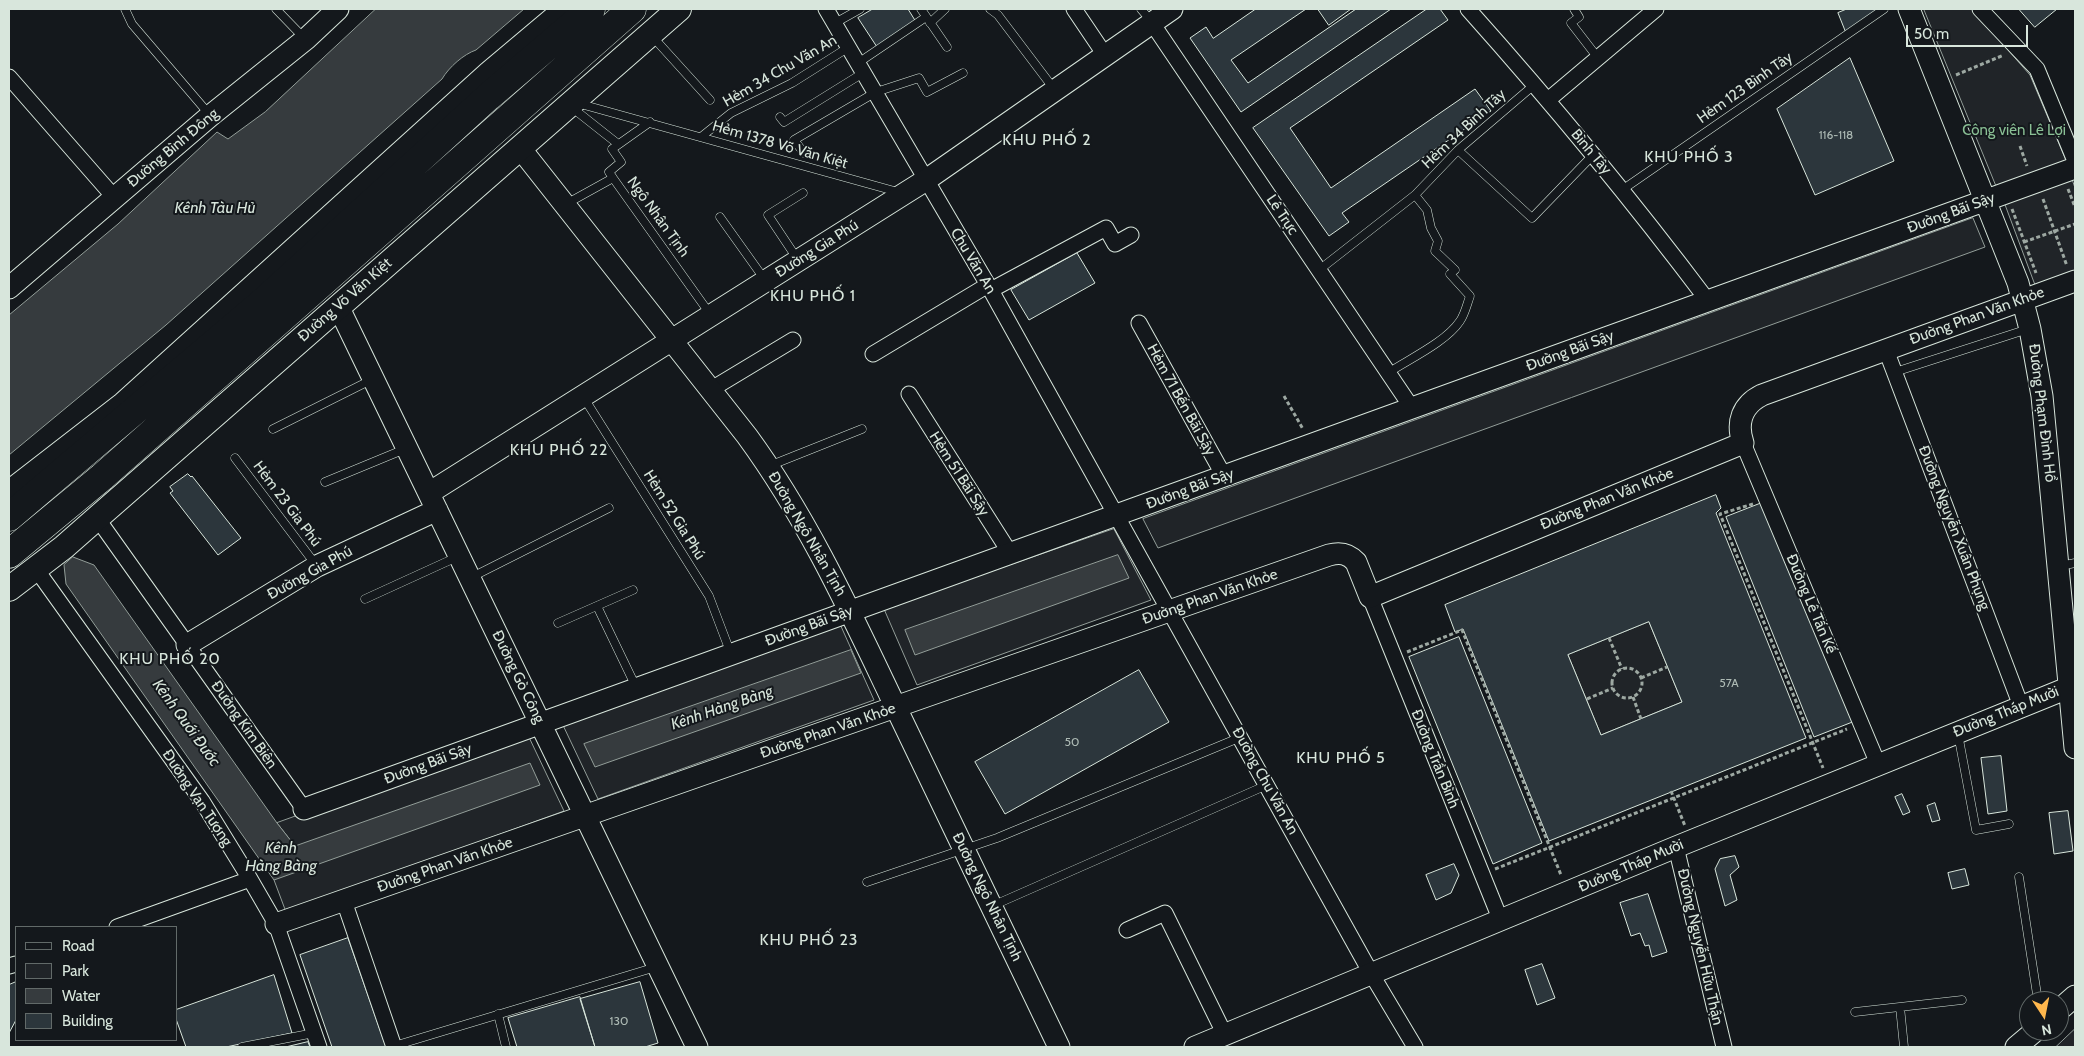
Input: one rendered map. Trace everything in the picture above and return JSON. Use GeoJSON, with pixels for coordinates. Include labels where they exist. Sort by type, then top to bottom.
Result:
{"type":"FeatureCollection","features":[{"type":"Feature","properties":{"kind":"highway"},"geometry":{"type":"LineString","coordinates":[[9,518],[258,308],[488,96],[591,9]]}},
{"type":"Feature","properties":{"kind":"highway","name":"Đường Võ Văn Kiệt"},"geometry":{"type":"LineString","coordinates":[[9,554],[649,22]]}},
{"type":"Feature","properties":{"kind":"main road"},"geometry":{"type":"LineString","coordinates":[[9,493],[124,404],[490,73],[566,9]]}},
{"type":"Feature","properties":{"kind":"main road","name":"Đường Võ Văn Kiệt"},"geometry":{"type":"LineString","coordinates":[[9,589],[97,518],[571,104],[649,22],[679,9]]}},
{"type":"Feature","properties":{"kind":"street","name":"Đường Bình Đông"},"geometry":{"type":"LineString","coordinates":[[9,288],[210,116],[306,39],[338,9]]}},
{"type":"Feature","properties":{"kind":"street","name":"Chu Văn An"},"geometry":{"type":"LineString","coordinates":[[826,9],[990,287],[1118,515]]}},
{"type":"Feature","properties":{"kind":"street"},"geometry":{"type":"LineString","coordinates":[[1074,9],[1105,55]]}},
{"type":"Feature","properties":{"kind":"street","name":"Đường Gia Phú"},"geometry":{"type":"LineString","coordinates":[[187,645],[317,566],[433,501],[582,397],[926,180],[1105,55],[1147,16],[1172,9]]}},
{"type":"Feature","properties":{"kind":"street"},"geometry":{"type":"LineString","coordinates":[[1548,100],[1656,9]]}},
{"type":"Feature","properties":{"kind":"street","name":"Đường Phạm Đình Hổ"},"geometry":{"type":"LineString","coordinates":[[1909,9],[2023,299],[2030,329],[2067,564],[2066,636],[2072,686],[2075,748]]}},
{"type":"Feature","properties":{"kind":"street"},"geometry":{"type":"LineString","coordinates":[[1980,9],[2038,69],[2075,162]]}},
{"type":"Feature","properties":{"kind":"street","name":"Bình Tây"},"geometry":{"type":"LineString","coordinates":[[1471,10],[1622,190],[1708,301]]}},
{"type":"Feature","properties":{"kind":"street","name":"Lê Trực"},"geometry":{"type":"LineString","coordinates":[[1147,16],[1412,408]]}},
{"type":"Feature","properties":{"kind":"street"},"geometry":{"type":"LineString","coordinates":[[9,77],[114,197]]}},
{"type":"Feature","properties":{"kind":"street","name":"Đường Ngô Nhân Tịnh"},"geometry":{"type":"LineString","coordinates":[[520,148],[769,466],[800,515],[851,611],[1059,1047]]}},
{"type":"Feature","properties":{"kind":"street","name":"Đường Bãi Sậy"},"geometry":{"type":"LineString","coordinates":[[304,809],[2075,168]]}},
{"type":"Feature","properties":{"kind":"street"},"geometry":{"type":"LineString","coordinates":[[873,354],[990,287],[1106,228],[1115,244],[1132,235]]}},
{"type":"Feature","properties":{"kind":"street","name":"Đường Phan Văn Khỏe"},"geometry":{"type":"LineString","coordinates":[[276,924],[1336,553],[1348,555],[1356,562],[1370,597],[1743,443],[1739,427],[1740,418],[1744,410],[1754,399],[2023,299],[2067,272]]}},
{"type":"Feature","properties":{"kind":"street","name":"Đường Gò Công"},"geometry":{"type":"LineString","coordinates":[[338,306],[697,1047]]}},
{"type":"Feature","properties":{"kind":"street","name":"Hẻm 71 Bến Bãi Sậy"},"geometry":{"type":"LineString","coordinates":[[1139,323],[1224,476]]}},
{"type":"Feature","properties":{"kind":"street"},"geometry":{"type":"LineString","coordinates":[[710,390],[793,340]]}},
{"type":"Feature","properties":{"kind":"street","name":"Đường Nguyễn Xuân Phụng"},"geometry":{"type":"LineString","coordinates":[[1886,350],[2021,706]]}},
{"type":"Feature","properties":{"kind":"street","name":"Hẻm 51 Bãi Sậy"},"geometry":{"type":"LineString","coordinates":[[908,394],[1010,554]]}},
{"type":"Feature","properties":{"kind":"street","name":"Đường Lê Tấn Kế"},"geometry":{"type":"LineString","coordinates":[[1743,443],[1878,764]]}},
{"type":"Feature","properties":{"kind":"street","name":"Đường Chu Văn An"},"geometry":{"type":"LineString","coordinates":[[1118,515],[1372,975],[1414,1047]]}},
{"type":"Feature","properties":{"kind":"street","name":"Đường Kim Biên"},"geometry":{"type":"LineString","coordinates":[[97,518],[304,809]]}},
{"type":"Feature","properties":{"kind":"street","name":"Đường Vạn Tượng"},"geometry":{"type":"LineString","coordinates":[[36,569],[202,802],[250,879],[276,924],[316,1040]]}},
{"type":"Feature","properties":{"kind":"street","name":"Đường Trần Bình"},"geometry":{"type":"LineString","coordinates":[[1370,597],[1501,920]]}},
{"type":"Feature","properties":{"kind":"street","name":"Đường Tháp Mười"},"geometry":{"type":"LineString","coordinates":[[1195,1047],[1878,764],[2072,686]]}},
{"type":"Feature","properties":{"kind":"street","name":"Đường Nguyễn Hữu Thận"},"geometry":{"type":"LineString","coordinates":[[1684,844],[1724,1047]]}},
{"type":"Feature","properties":{"kind":"street"},"geometry":{"type":"LineString","coordinates":[[120,926],[250,879]]}},
{"type":"Feature","properties":{"kind":"street"},"geometry":{"type":"LineString","coordinates":[[344,901],[394,1046]]}},
{"type":"Feature","properties":{"kind":"street"},"geometry":{"type":"LineString","coordinates":[[1127,930],[1165,913],[1225,1035]]}},
{"type":"Feature","properties":{"kind":"lane"},"geometry":{"type":"LineString","coordinates":[[126,9],[132,24],[210,116]]}},
{"type":"Feature","properties":{"kind":"lane"},"geometry":{"type":"LineString","coordinates":[[276,9],[306,39]]}},
{"type":"Feature","properties":{"kind":"lane"},"geometry":{"type":"LineString","coordinates":[[835,24],[860,9]]}},
{"type":"Feature","properties":{"kind":"lane"},"geometry":{"type":"LineString","coordinates":[[920,9],[947,47]]}},
{"type":"Feature","properties":{"kind":"lane"},"geometry":{"type":"LineString","coordinates":[[780,116],[784,122],[945,9]]}},
{"type":"Feature","properties":{"kind":"lane"},"geometry":{"type":"LineString","coordinates":[[990,9],[998,15],[1055,90]]}},
{"type":"Feature","properties":{"kind":"lane"},"geometry":{"type":"LineString","coordinates":[[998,15],[1006,9]]}},
{"type":"Feature","properties":{"kind":"lane"},"geometry":{"type":"LineString","coordinates":[[1574,9],[1579,16],[1571,23],[1598,58]]}},
{"type":"Feature","properties":{"kind":"lane","name":"Hẻm 123 Bình Tây"},"geometry":{"type":"LineString","coordinates":[[1622,190],[1884,9]]}},
{"type":"Feature","properties":{"kind":"lane"},"geometry":{"type":"LineString","coordinates":[[649,22],[710,100]]}},
{"type":"Feature","properties":{"kind":"lane","name":"Hẻm 34 Chu Văn An"},"geometry":{"type":"LineString","coordinates":[[701,137],[730,113],[792,83],[849,47]]}},
{"type":"Feature","properties":{"kind":"lane"},"geometry":{"type":"LineString","coordinates":[[804,153],[794,140],[876,92],[919,78],[927,92],[963,73]]}},
{"type":"Feature","properties":{"kind":"lane","name":"Hẻm 34 Bình Tây"},"geometry":{"type":"LineString","coordinates":[[1318,270],[1415,195],[1458,150],[1534,85]]}},
{"type":"Feature","properties":{"kind":"lane"},"geometry":{"type":"LineString","coordinates":[[571,104],[618,144]]}},
{"type":"Feature","properties":{"kind":"lane","name":"Hẻm 1378 Võ Văn Kiệt"},"geometry":{"type":"LineString","coordinates":[[571,104],[650,122],[904,194]]}},
{"type":"Feature","properties":{"kind":"lane"},"geometry":{"type":"LineString","coordinates":[[613,178],[609,172],[621,162],[612,148],[650,122]]}},
{"type":"Feature","properties":{"kind":"lane"},"geometry":{"type":"LineString","coordinates":[[1458,150],[1532,218],[1593,155]]}},
{"type":"Feature","properties":{"kind":"lane","name":"Ngô Nhân Tịnh"},"geometry":{"type":"LineString","coordinates":[[565,204],[613,178],[712,316]]}},
{"type":"Feature","properties":{"kind":"lane"},"geometry":{"type":"LineString","coordinates":[[798,261],[768,215],[802,193]]}},
{"type":"Feature","properties":{"kind":"lane"},"geometry":{"type":"LineString","coordinates":[[1388,373],[1423,351],[1455,327],[1461,320],[1470,296],[1450,274],[1455,270],[1434,252],[1438,241],[1431,228],[1427,210],[1415,195]]}},
{"type":"Feature","properties":{"kind":"lane"},"geometry":{"type":"LineString","coordinates":[[720,217],[766,281]]}},
{"type":"Feature","properties":{"kind":"lane"},"geometry":{"type":"LineString","coordinates":[[1895,372],[2030,329]]}},
{"type":"Feature","properties":{"kind":"lane"},"geometry":{"type":"LineString","coordinates":[[273,429],[373,379]]}},
{"type":"Feature","properties":{"kind":"lane","name":"Hẻm 52 Gia Phú"},"geometry":{"type":"LineString","coordinates":[[582,397],[709,596],[731,654]]}},
{"type":"Feature","properties":{"kind":"lane"},"geometry":{"type":"LineString","coordinates":[[769,466],[862,429]]}},
{"type":"Feature","properties":{"kind":"lane"},"geometry":{"type":"LineString","coordinates":[[324,482],[407,448]]}},
{"type":"Feature","properties":{"kind":"lane","name":"Hẻm 23 Gia Phú"},"geometry":{"type":"LineString","coordinates":[[235,458],[317,566]]}},
{"type":"Feature","properties":{"kind":"lane"},"geometry":{"type":"LineString","coordinates":[[470,578],[609,508]]}},
{"type":"Feature","properties":{"kind":"lane"},"geometry":{"type":"LineString","coordinates":[[365,599],[459,556]]}},
{"type":"Feature","properties":{"kind":"lane"},"geometry":{"type":"LineString","coordinates":[[558,623],[633,590]]}},
{"type":"Feature","properties":{"kind":"lane"},"geometry":{"type":"LineString","coordinates":[[598,606],[637,688]]}},
{"type":"Feature","properties":{"kind":"lane"},"geometry":{"type":"LineString","coordinates":[[1958,732],[1976,830],[2009,824]]}},
{"type":"Feature","properties":{"kind":"lane"},"geometry":{"type":"LineString","coordinates":[[867,882],[997,838],[1241,737]]}},
{"type":"Feature","properties":{"kind":"lane"},"geometry":{"type":"LineString","coordinates":[[991,906],[1267,785]]}},
{"type":"Feature","properties":{"kind":"lane"},"geometry":{"type":"LineString","coordinates":[[2019,877],[2036,991]]}},
{"type":"Feature","properties":{"kind":"lane"},"geometry":{"type":"LineString","coordinates":[[394,1046],[658,966]]}},
{"type":"Feature","properties":{"kind":"lane"},"geometry":{"type":"LineString","coordinates":[[1855,1012],[1962,1000]]}},
{"type":"Feature","properties":{"kind":"lane"},"geometry":{"type":"LineString","coordinates":[[1900,1007],[1904,1047]]}},
{"type":"Feature","properties":{"kind":"lane"},"geometry":{"type":"LineString","coordinates":[[498,1014],[506,1047]]}},
{"type":"Feature","properties":{"kind":"lane"},"geometry":{"type":"LineString","coordinates":[[242,1047],[316,1040]]}},
{"type":"Feature","properties":{"kind":"path"},"geometry":{"type":"LineString","coordinates":[[1956,75],[2007,54],[2002,47]]}},
{"type":"Feature","properties":{"kind":"path"},"geometry":{"type":"LineString","coordinates":[[1952,66],[1960,84]]}},
{"type":"Feature","properties":{"kind":"path"},"geometry":{"type":"LineString","coordinates":[[2020,146],[2030,173]]}},
{"type":"Feature","properties":{"kind":"path"},"geometry":{"type":"LineString","coordinates":[[2059,190],[2067,187],[2075,206]]}},
{"type":"Feature","properties":{"kind":"path"},"geometry":{"type":"LineString","coordinates":[[2034,199],[2042,196],[2067,272]]}},
{"type":"Feature","properties":{"kind":"path"},"geometry":{"type":"LineString","coordinates":[[2019,204],[2011,207],[2037,276]]}},
{"type":"Feature","properties":{"kind":"path"},"geometry":{"type":"LineString","coordinates":[[2024,242],[2075,224]]}},
{"type":"Feature","properties":{"kind":"path"},"geometry":{"type":"LineString","coordinates":[[2067,272],[2075,263]]}},
{"type":"Feature","properties":{"kind":"path"},"geometry":{"type":"LineString","coordinates":[[1284,396],[1312,444]]}},
{"type":"Feature","properties":{"kind":"path"},"geometry":{"type":"LineString","coordinates":[[1768,501],[1720,514],[1830,784]]}},
{"type":"Feature","properties":{"kind":"path"},"geometry":{"type":"LineString","coordinates":[[1394,657],[1462,630],[1568,892]]}},
{"type":"Feature","properties":{"kind":"path"},"geometry":{"type":"LineString","coordinates":[[1609,638],[1622,669]]}},
{"type":"Feature","properties":{"kind":"path"},"geometry":{"type":"LineString","coordinates":[[1641,678],[1667,667]]}},
{"type":"Feature","properties":{"kind":"path"},"geometry":{"type":"LineString","coordinates":[[1622,669],[1633,669],[1641,678],[1642,685],[1640,690],[1632,697],[1622,698],[1613,688],[1613,677],[1622,669]]}},
{"type":"Feature","properties":{"kind":"path"},"geometry":{"type":"LineString","coordinates":[[1586,699],[1613,688]]}},
{"type":"Feature","properties":{"kind":"path"},"geometry":{"type":"LineString","coordinates":[[1632,697],[1641,718]]}},
{"type":"Feature","properties":{"kind":"path"},"geometry":{"type":"LineString","coordinates":[[1482,874],[1861,723]]}},
{"type":"Feature","properties":{"kind":"path"},"geometry":{"type":"LineString","coordinates":[[1671,792],[1684,844]]}},
{"type":"Feature","properties":{"kind":"green space","name":"Công viên Lê Lợi"},"geometry":{"type":"Polygon","coordinates":[[[1924,9],[1972,9],[2030,75],[2068,165],[1998,190],[1924,9]]]}},
{"type":"Feature","properties":{"kind":"green space"},"geometry":{"type":"Polygon","coordinates":[[[2072,179],[2075,188],[2075,271],[2035,285],[2004,202],[2072,179]]]}},
{"type":"Feature","properties":{"kind":"green space"},"geometry":{"type":"Polygon","coordinates":[[[1973,218],[1985,247],[1158,548],[1143,519],[1973,218]]]}},
{"type":"Feature","properties":{"kind":"green space"},"geometry":{"type":"Polygon","coordinates":[[[1114,529],[1151,600],[917,685],[884,609],[1114,529]]]}},
{"type":"Feature","properties":{"kind":"green space"},"geometry":{"type":"Polygon","coordinates":[[[1649,622],[1682,702],[1601,735],[1568,655],[1649,622]]]}},
{"type":"Feature","properties":{"kind":"green space"},"geometry":{"type":"Polygon","coordinates":[[[840,624],[874,700],[598,799],[561,721],[840,624]]]}},
{"type":"Feature","properties":{"kind":"green space"},"geometry":{"type":"Polygon","coordinates":[[[527,733],[564,811],[286,912],[274,880],[295,846],[277,823],[527,733]]]}},
{"type":"Feature","properties":{"kind":"green space"},"geometry":{"type":"Polygon","coordinates":[[[2075,1029],[2075,1047],[2056,1047],[2062,1041],[2069,1041],[2069,1035],[2075,1029]]]}},
{"type":"Feature","properties":{"kind":"water","name":"Kênh Tàu Hủ"},"geometry":{"type":"Polygon","coordinates":[[[376,9],[524,9],[476,50],[457,62],[442,79],[166,325],[9,455],[9,315],[118,224],[217,132],[228,139],[265,112],[376,9]]]}},
{"type":"Feature","properties":{"kind":"water"},"geometry":{"type":"Polygon","coordinates":[[[1118,555],[1129,578],[915,655],[905,630],[1118,555]]]}},
{"type":"Feature","properties":{"kind":"water","name":"Kênh Hàng Bàng"},"geometry":{"type":"Polygon","coordinates":[[[73,557],[94,565],[295,846],[530,763],[540,785],[274,880],[66,584],[64,565],[73,557]]]}},
{"type":"Feature","properties":{"kind":"water","name":"Kênh Hàng Bàng"},"geometry":{"type":"Polygon","coordinates":[[[851,650],[861,673],[595,767],[584,744],[851,650]]]}},
{"type":"Feature","properties":{"kind":"building"},"geometry":{"type":"Polygon","coordinates":[[[873,9],[908,9],[916,22],[877,47],[858,18],[873,9]]]}},
{"type":"Feature","properties":{"kind":"building"},"geometry":{"type":"Polygon","coordinates":[[[1256,9],[1306,9],[1231,60],[1248,83],[1356,9],[1391,9],[1241,112],[1190,38],[1206,27],[1213,38],[1256,9]]]}},
{"type":"Feature","properties":{"kind":"building"},"geometry":{"type":"Polygon","coordinates":[[[1318,9],[1351,9],[1329,25],[1318,9]]]}},
{"type":"Feature","properties":{"kind":"building"},"geometry":{"type":"Polygon","coordinates":[[[1427,9],[1440,9],[1448,20],[1290,128],[1331,188],[1475,89],[1491,111],[1342,213],[1349,222],[1329,236],[1253,128],[1427,9]]]}},
{"type":"Feature","properties":{"kind":"building"},"geometry":{"type":"Polygon","coordinates":[[[1847,9],[1879,9],[1846,33],[1838,13],[1847,9]]]}},
{"type":"Feature","properties":{"kind":"building"},"geometry":{"type":"Polygon","coordinates":[[[2019,9],[2057,9],[2035,27],[2019,9]]]}},
{"type":"Feature","properties":{"kind":"building"},"geometry":{"type":"Polygon","coordinates":[[[1850,58],[1894,161],[1815,195],[1777,109],[1850,58]]]}},
{"type":"Feature","properties":{"kind":"building"},"geometry":{"type":"Polygon","coordinates":[[[1077,253],[1095,283],[1029,320],[1011,290],[1077,253]]]}},
{"type":"Feature","properties":{"kind":"building"},"geometry":{"type":"Polygon","coordinates":[[[188,474],[192,476],[241,538],[218,555],[170,493],[173,491],[170,487],[188,474]]]}},
{"type":"Feature","properties":{"kind":"building"},"geometry":{"type":"Polygon","coordinates":[[[1716,495],[1721,508],[1716,513],[1806,738],[1549,841],[1463,629],[1455,632],[1445,605],[1716,495]],[[1649,622],[1568,655],[1601,735],[1682,702],[1649,622]]]}},
{"type":"Feature","properties":{"kind":"building"},"geometry":{"type":"Polygon","coordinates":[[[1767,501],[1855,721],[1814,737],[1726,517],[1767,501]]]}},
{"type":"Feature","properties":{"kind":"building"},"geometry":{"type":"Polygon","coordinates":[[[1459,637],[1542,843],[1493,864],[1409,657],[1459,637]]]}},
{"type":"Feature","properties":{"kind":"building"},"geometry":{"type":"Polygon","coordinates":[[[1139,670],[1169,722],[1005,814],[975,762],[1139,670]]]}},
{"type":"Feature","properties":{"kind":"building"},"geometry":{"type":"Polygon","coordinates":[[[2001,756],[2007,811],[1988,814],[1981,758],[2001,756]]]}},
{"type":"Feature","properties":{"kind":"building"},"geometry":{"type":"Polygon","coordinates":[[[1902,794],[1910,812],[1903,815],[1895,797],[1902,794]]]}},
{"type":"Feature","properties":{"kind":"building"},"geometry":{"type":"Polygon","coordinates":[[[1935,803],[1940,820],[1932,822],[1927,806],[1935,803]]]}},
{"type":"Feature","properties":{"kind":"building"},"geometry":{"type":"Polygon","coordinates":[[[2068,811],[2073,851],[2054,854],[2049,813],[2068,811]]]}},
{"type":"Feature","properties":{"kind":"building"},"geometry":{"type":"Polygon","coordinates":[[[1735,856],[1739,867],[1730,875],[1737,900],[1725,906],[1715,869],[1720,859],[1735,856]]]}},
{"type":"Feature","properties":{"kind":"building"},"geometry":{"type":"Polygon","coordinates":[[[1454,864],[1459,875],[1451,893],[1436,900],[1426,875],[1454,864]]]}},
{"type":"Feature","properties":{"kind":"building"},"geometry":{"type":"Polygon","coordinates":[[[1965,869],[1969,885],[1952,889],[1948,873],[1965,869]]]}},
{"type":"Feature","properties":{"kind":"building"},"geometry":{"type":"Polygon","coordinates":[[[1648,894],[1667,952],[1652,957],[1649,945],[1645,946],[1640,933],[1631,936],[1620,903],[1648,894]]]}},
{"type":"Feature","properties":{"kind":"building"},"geometry":{"type":"Polygon","coordinates":[[[348,938],[386,1047],[332,1047],[300,955],[348,938]]]}},
{"type":"Feature","properties":{"kind":"building"},"geometry":{"type":"Polygon","coordinates":[[[1542,964],[1555,998],[1537,1005],[1525,970],[1542,964]]]}},
{"type":"Feature","properties":{"kind":"building"},"geometry":{"type":"Polygon","coordinates":[[[274,975],[292,1033],[226,1047],[186,1047],[178,1025],[178,1009],[274,975]]]}},
{"type":"Feature","properties":{"kind":"building"},"geometry":{"type":"Polygon","coordinates":[[[15,982],[15,1022],[9,1033],[9,985],[15,982]]]}},
{"type":"Feature","properties":{"kind":"building"},"geometry":{"type":"Polygon","coordinates":[[[640,982],[658,1043],[645,1047],[595,1047],[580,999],[640,982]]]}},
{"type":"Feature","properties":{"kind":"building"},"geometry":{"type":"Polygon","coordinates":[[[580,997],[595,1047],[517,1047],[508,1018],[580,997]]]}},
{"type":"Feature","properties":{"kind":"building"},"geometry":{"type":"Polygon","coordinates":[[[308,1042],[310,1047],[286,1047],[308,1042]]]}},
{"type":"Feature","properties":{"kind":"district","name":"KHU PHỐ 2"},"geometry":{"type":"Point","coordinates":[1047,140]}},
{"type":"Feature","properties":{"kind":"district","name":"KHU PHỐ 3"},"geometry":{"type":"Point","coordinates":[1689,157]}},
{"type":"Feature","properties":{"kind":"district","name":"KHU PHỐ 1"},"geometry":{"type":"Point","coordinates":[813,296]}},
{"type":"Feature","properties":{"kind":"district","name":"KHU PHỐ 22"},"geometry":{"type":"Point","coordinates":[559,450]}},
{"type":"Feature","properties":{"kind":"district","name":"KHU PHỐ 20"},"geometry":{"type":"Point","coordinates":[170,659]}},
{"type":"Feature","properties":{"kind":"district","name":"KHU PHỐ 5"},"geometry":{"type":"Point","coordinates":[1341,758]}},
{"type":"Feature","properties":{"kind":"district","name":"KHU PHỐ 23"},"geometry":{"type":"Point","coordinates":[809,940]}},
{"type":"Feature","properties":{"kind":"water label","name":"Kênh Quới Đước"},"geometry":{"type":"Point","coordinates":[186,723]}}]}
